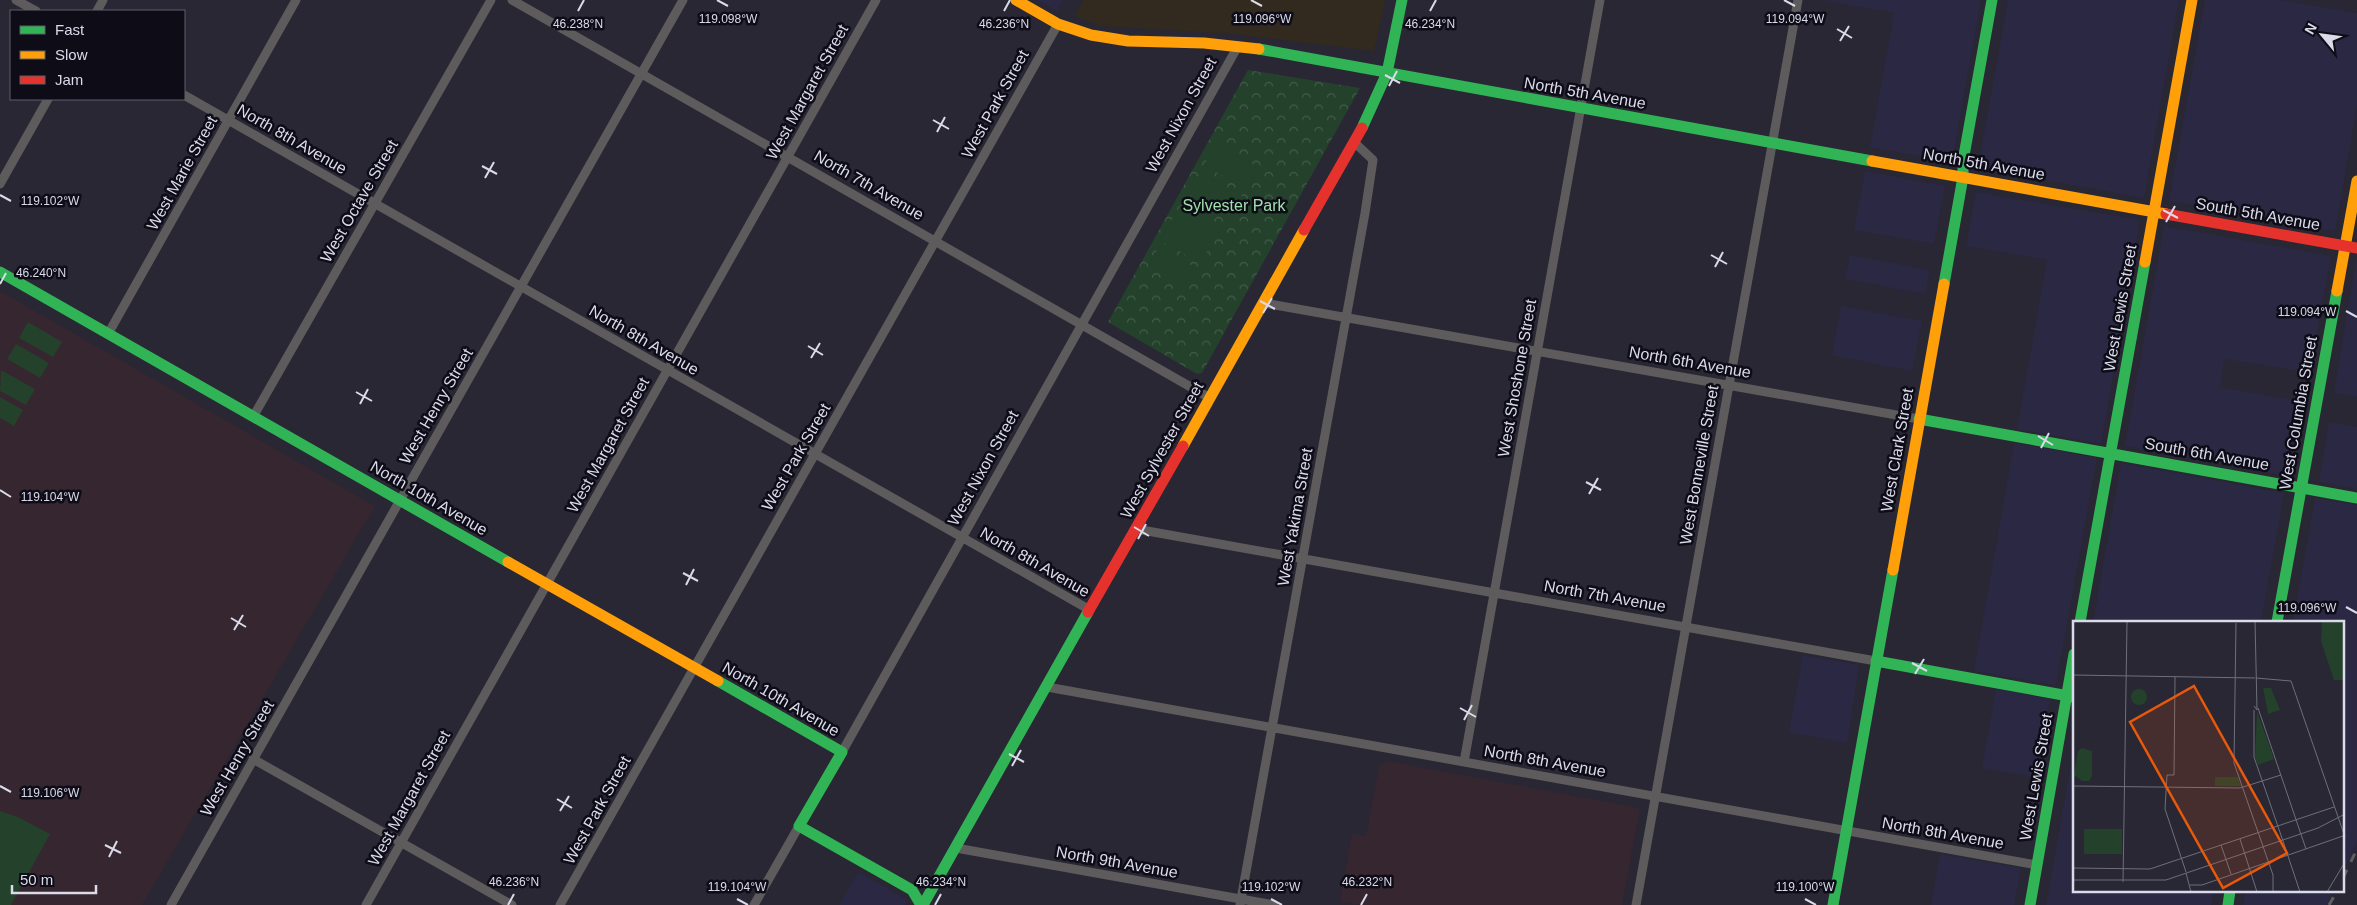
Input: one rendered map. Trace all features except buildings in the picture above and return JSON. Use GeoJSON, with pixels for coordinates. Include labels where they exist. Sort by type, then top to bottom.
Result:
{"type":"FeatureCollection","features":[{"type":"Feature","properties":{"kind":"street"},"geometry":{"type":"LineString","coordinates":[[16,0],[34,10]]}},
{"type":"Feature","properties":{"kind":"street","name":"West Marie Street"},"geometry":{"type":"LineString","coordinates":[[108,334],[296,0]]}},
{"type":"Feature","properties":{"kind":"street","name":"West Octave Street"},"geometry":{"type":"LineString","coordinates":[[253,417],[491,0]]}},
{"type":"Feature","properties":{"kind":"street","name":"North 7th Avenue"},"geometry":{"type":"LineString","coordinates":[[512,0],[1210,398]]}},
{"type":"Feature","properties":{"kind":"street","name":"West Henry Street"},"geometry":{"type":"LineString","coordinates":[[171,905],[684,0]]}},
{"type":"Feature","properties":{"kind":"street","name":"West Margaret Street"},"geometry":{"type":"LineString","coordinates":[[366,905],[876,0]]}},
{"type":"Feature","properties":{"kind":"street","name":"North 5th Avenue"},"geometry":{"type":"LineString","coordinates":[[1016,0],[1058,24],[1091,35],[1126,41],[1238,46],[1296,55],[1387,74],[2154,212]]}},
{"type":"Feature","properties":{"kind":"street","name":"West Sylvester Street"},"geometry":{"type":"LineString","coordinates":[[922,905],[956,848],[1371,111],[1387,74],[1402,0]]}},
{"type":"Feature","properties":{"kind":"street","name":"West Shoshone Street"},"geometry":{"type":"LineString","coordinates":[[1464,762],[1600,0]]}},
{"type":"Feature","properties":{"kind":"street","name":"West Bonneville Street"},"geometry":{"type":"LineString","coordinates":[[1636,905],[1798,0]]}},
{"type":"Feature","properties":{"kind":"street","name":"West Clark Street"},"geometry":{"type":"LineString","coordinates":[[1833,905],[1963,177],[1963,162],[1992,0]]}},
{"type":"Feature","properties":{"kind":"street","name":"West Lewis Street"},"geometry":{"type":"LineString","coordinates":[[2080,621],[2192,0]]}},
{"type":"Feature","properties":{"kind":"street","name":"West Park Street"},"geometry":{"type":"LineString","coordinates":[[560,905],[1058,24]]}},
{"type":"Feature","properties":{"kind":"street","name":"West Nixon Street"},"geometry":{"type":"LineString","coordinates":[[754,905],[842,752],[1238,46]]}},
{"type":"Feature","properties":{"kind":"street","name":"North 8th Avenue"},"geometry":{"type":"LineString","coordinates":[[185,96],[1090,610]]}},
{"type":"Feature","properties":{"kind":"street"},"geometry":{"type":"LineString","coordinates":[[0,184],[47,100]]}},
{"type":"Feature","properties":{"kind":"street","name":"West Yakima Street"},"geometry":{"type":"LineString","coordinates":[[1240,902],[1347,317],[1373,160],[1354,142]]}},
{"type":"Feature","properties":{"kind":"street","name":"West Columbia Street"},"geometry":{"type":"LineString","coordinates":[[2277,621],[2357,181]]}},
{"type":"Feature","properties":{"kind":"street","name":"South 5th Avenue"},"geometry":{"type":"LineString","coordinates":[[2154,212],[2357,248]]}},
{"type":"Feature","properties":{"kind":"street","name":"North 10th Avenue"},"geometry":{"type":"LineString","coordinates":[[0,272],[842,752]]}},
{"type":"Feature","properties":{"kind":"street","name":"North 6th Avenue"},"geometry":{"type":"LineString","coordinates":[[1264,302],[2110,453]]}},
{"type":"Feature","properties":{"kind":"street","name":"South 6th Avenue"},"geometry":{"type":"LineString","coordinates":[[2110,453],[2357,498]]}},
{"type":"Feature","properties":{"kind":"street","name":"North 7th Avenue"},"geometry":{"type":"LineString","coordinates":[[1136,529],[2071,696]]}},
{"type":"Feature","properties":{"kind":"street","name":"West Lewis Street"},"geometry":{"type":"LineString","coordinates":[[2030,905],[2071,696],[2073,668]]}},
{"type":"Feature","properties":{"kind":"street","name":"North 8th Avenue"},"geometry":{"type":"LineString","coordinates":[[1047,687],[2037,865]]}},
{"type":"Feature","properties":{"kind":"street"},"geometry":{"type":"LineString","coordinates":[[253,759],[512,905]]}},
{"type":"Feature","properties":{"kind":"street"},"geometry":{"type":"LineString","coordinates":[[799,826],[912,890],[922,905]]}},
{"type":"Feature","properties":{"kind":"street","name":"North 9th Avenue"},"geometry":{"type":"LineString","coordinates":[[956,848],[1240,902],[1274,905]]}},
{"type":"Feature","properties":{"kind":"street"},"geometry":{"type":"LineString","coordinates":[[2228,905],[2230,892]]}},
{"type":"Feature","properties":{"kind":"shaded area"},"geometry":{"type":"Polygon","coordinates":[[[1037,0],[1063,0],[1057,11],[1037,0]]]}},
{"type":"Feature","properties":{"kind":"shaded area"},"geometry":{"type":"Polygon","coordinates":[[[1083,0],[1385,0],[1374,51],[1233,34],[1100,26],[1075,16],[1083,0]]]}},
{"type":"Feature","properties":{"kind":"shaded area"},"geometry":{"type":"Polygon","coordinates":[[[1823,0],[1981,0],[1952,162],[1870,147],[1894,13],[1823,0]]]}},
{"type":"Feature","properties":{"kind":"shaded area"},"geometry":{"type":"Polygon","coordinates":[[[2008,0],[2179,0],[2144,198],[1978,168],[2008,0]]]}},
{"type":"Feature","properties":{"kind":"shaded area"},"geometry":{"type":"Polygon","coordinates":[[[2205,0],[2281,0],[2357,13],[2357,106],[2335,231],[2169,201],[2205,0]]]}},
{"type":"Feature","properties":{"kind":"shaded area"},"geometry":{"type":"Polygon","coordinates":[[[1865,171],[1945,186],[1934,244],[1854,230],[1865,171]]]}},
{"type":"Feature","properties":{"kind":"shaded area"},"geometry":{"type":"Polygon","coordinates":[[[1976,192],[2140,220],[2101,444],[2017,429],[2047,260],[1966,246],[1976,192]]]}},
{"type":"Feature","properties":{"kind":"shaded area"},"geometry":{"type":"Polygon","coordinates":[[[2164,226],[2331,256],[2316,339],[2309,350],[2305,372],[2224,359],[2220,387],[2300,401],[2287,476],[2125,446],[2164,226]]]}},
{"type":"Feature","properties":{"kind":"shaded area"},"geometry":{"type":"Polygon","coordinates":[[[1850,255],[1930,270],[1925,294],[1845,279],[1850,255]]]}},
{"type":"Feature","properties":{"kind":"shaded area"},"geometry":{"type":"Polygon","coordinates":[[[2357,261],[2357,397],[2334,393],[2357,261]]]}},
{"type":"Feature","properties":{"kind":"shaded area"},"geometry":{"type":"Polygon","coordinates":[[[0,291],[375,506],[142,905],[0,905],[0,291]]]}},
{"type":"Feature","properties":{"kind":"shaded area"},"geometry":{"type":"Polygon","coordinates":[[[1841,306],[1922,321],[1912,371],[1832,355],[1841,306]]]}},
{"type":"Feature","properties":{"kind":"shaded area"},"geometry":{"type":"Polygon","coordinates":[[[2329,422],[2357,427],[2357,489],[2319,482],[2329,422]]]}},
{"type":"Feature","properties":{"kind":"shaded area"},"geometry":{"type":"Polygon","coordinates":[[[2014,443],[2097,458],[2056,685],[1974,671],[2014,443]]]}},
{"type":"Feature","properties":{"kind":"shaded area"},"geometry":{"type":"Polygon","coordinates":[[[2121,463],[2284,493],[2261,621],[2093,621],[2121,463]]]}},
{"type":"Feature","properties":{"kind":"shaded area"},"geometry":{"type":"Polygon","coordinates":[[[2315,498],[2357,505],[2357,842],[2344,871],[2344,621],[2293,621],[2315,498]]]}},
{"type":"Feature","properties":{"kind":"shaded area"},"geometry":{"type":"Polygon","coordinates":[[[1803,655],[1859,665],[1847,743],[1789,732],[1803,655]]]}},
{"type":"Feature","properties":{"kind":"shaded area"},"geometry":{"type":"Polygon","coordinates":[[[1996,689],[2050,699],[2036,777],[1982,768],[1996,689]]]}},
{"type":"Feature","properties":{"kind":"shaded area"},"geometry":{"type":"Polygon","coordinates":[[[2073,752],[2073,892],[2214,892],[2211,905],[2046,905],[2073,752]]]}},
{"type":"Feature","properties":{"kind":"shaded area"},"geometry":{"type":"Polygon","coordinates":[[[1387,761],[1640,808],[1622,905],[1362,905],[1340,901],[1352,834],[1366,836],[1379,766],[1387,761]]]}},
{"type":"Feature","properties":{"kind":"shaded area"},"geometry":{"type":"Polygon","coordinates":[[[1940,854],[2021,868],[2014,905],[1931,905],[1940,854]]]}},
{"type":"Feature","properties":{"kind":"shaded area"},"geometry":{"type":"Polygon","coordinates":[[[858,872],[908,900],[905,905],[839,905],[858,872]]]}},
{"type":"Feature","properties":{"kind":"shaded area"},"geometry":{"type":"Polygon","coordinates":[[[2246,892],[2333,892],[2326,905],[2243,905],[2246,892]]]}},
{"type":"Feature","properties":{"kind":"green space","name":"Sylvester Park"},"geometry":{"type":"Polygon","coordinates":[[[1248,70],[1360,88],[1202,373],[1197,374],[1108,322],[1248,70]]]}},
{"type":"Feature","properties":{"kind":"green space"},"geometry":{"type":"Polygon","coordinates":[[[1217,144],[1259,168],[1247,190],[1204,165],[1217,144]]]}},
{"type":"Feature","properties":{"kind":"green space"},"geometry":{"type":"Polygon","coordinates":[[[1202,173],[1244,197],[1232,219],[1189,195],[1202,173]]]}},
{"type":"Feature","properties":{"kind":"green space"},"geometry":{"type":"Polygon","coordinates":[[[1180,206],[1220,229],[1200,263],[1160,240],[1180,206]]]}},
{"type":"Feature","properties":{"kind":"green space"},"geometry":{"type":"Polygon","coordinates":[[[1159,247],[1194,267],[1185,284],[1149,264],[1159,247]]]}},
{"type":"Feature","properties":{"kind":"green space"},"geometry":{"type":"Polygon","coordinates":[[[28,322],[62,342],[53,357],[19,338],[28,322]]]}},
{"type":"Feature","properties":{"kind":"green space"},"geometry":{"type":"Polygon","coordinates":[[[16,344],[49,363],[40,378],[7,359],[16,344]]]}},
{"type":"Feature","properties":{"kind":"green space"},"geometry":{"type":"Polygon","coordinates":[[[1,370],[35,389],[26,405],[0,391],[1,370]]]}},
{"type":"Feature","properties":{"kind":"green space"},"geometry":{"type":"Polygon","coordinates":[[[0,397],[23,410],[14,426],[0,418],[0,397]]]}},
{"type":"Feature","properties":{"kind":"green space"},"geometry":{"type":"Polygon","coordinates":[[[0,811],[18,817],[50,834],[11,905],[0,905],[0,811]]]}},
{"type":"Feature","properties":{"kind":"railway"},"geometry":{"type":"LineString","coordinates":[[2344,876],[2357,849]]}},
{"type":"Feature","properties":{"kind":"railway"},"geometry":{"type":"LineString","coordinates":[[2329,905],[2336,892]]}},
{"type":"Feature","properties":{"kind":"traffic: fast"},"geometry":{"type":"LineString","coordinates":[[1362,128],[1387,73],[1402,0]]}},
{"type":"Feature","properties":{"kind":"traffic: fast"},"geometry":{"type":"LineString","coordinates":[[1944,284],[1963,177],[1963,161],[1992,0]]}},
{"type":"Feature","properties":{"kind":"traffic: fast"},"geometry":{"type":"LineString","coordinates":[[1259,49],[1872,161]]}},
{"type":"Feature","properties":{"kind":"traffic: fast"},"geometry":{"type":"LineString","coordinates":[[2080,621],[2145,262]]}},
{"type":"Feature","properties":{"kind":"traffic: fast"},"geometry":{"type":"LineString","coordinates":[[0,272],[508,562]]}},
{"type":"Feature","properties":{"kind":"traffic: fast"},"geometry":{"type":"LineString","coordinates":[[2277,621],[2337,291]]}},
{"type":"Feature","properties":{"kind":"traffic: fast"},"geometry":{"type":"LineString","coordinates":[[1919,419],[2357,498]]}},
{"type":"Feature","properties":{"kind":"traffic: fast"},"geometry":{"type":"LineString","coordinates":[[1833,905],[1893,570]]}},
{"type":"Feature","properties":{"kind":"traffic: fast"},"geometry":{"type":"LineString","coordinates":[[923,905],[1088,612]]}},
{"type":"Feature","properties":{"kind":"traffic: fast"},"geometry":{"type":"LineString","coordinates":[[2030,905],[2073,660]]}},
{"type":"Feature","properties":{"kind":"traffic: fast"},"geometry":{"type":"LineString","coordinates":[[1876,661],[2073,697]]}},
{"type":"Feature","properties":{"kind":"traffic: fast"},"geometry":{"type":"LineString","coordinates":[[718,681],[842,752],[799,826],[912,890],[921,905]]}},
{"type":"Feature","properties":{"kind":"traffic: fast"},"geometry":{"type":"LineString","coordinates":[[2228,905],[2230,892]]}},
{"type":"Feature","properties":{"kind":"traffic: slow"},"geometry":{"type":"LineString","coordinates":[[1016,0],[1058,24],[1091,35],[1128,41],[1204,43],[1259,49]]}},
{"type":"Feature","properties":{"kind":"traffic: slow"},"geometry":{"type":"LineString","coordinates":[[2145,262],[2192,0]]}},
{"type":"Feature","properties":{"kind":"traffic: slow"},"geometry":{"type":"LineString","coordinates":[[1872,161],[2166,214]]}},
{"type":"Feature","properties":{"kind":"traffic: slow"},"geometry":{"type":"LineString","coordinates":[[2337,291],[2357,181]]}},
{"type":"Feature","properties":{"kind":"traffic: slow"},"geometry":{"type":"LineString","coordinates":[[1183,446],[1304,230]]}},
{"type":"Feature","properties":{"kind":"traffic: slow"},"geometry":{"type":"LineString","coordinates":[[1893,570],[1944,284]]}},
{"type":"Feature","properties":{"kind":"traffic: slow"},"geometry":{"type":"LineString","coordinates":[[508,562],[718,681]]}},
{"type":"Feature","properties":{"kind":"traffic: jam"},"geometry":{"type":"LineString","coordinates":[[1304,230],[1362,128]]}},
{"type":"Feature","properties":{"kind":"traffic: jam"},"geometry":{"type":"LineString","coordinates":[[2166,214],[2357,248]]}},
{"type":"Feature","properties":{"kind":"traffic: jam"},"geometry":{"type":"LineString","coordinates":[[1088,612],[1183,446]]}}]}
